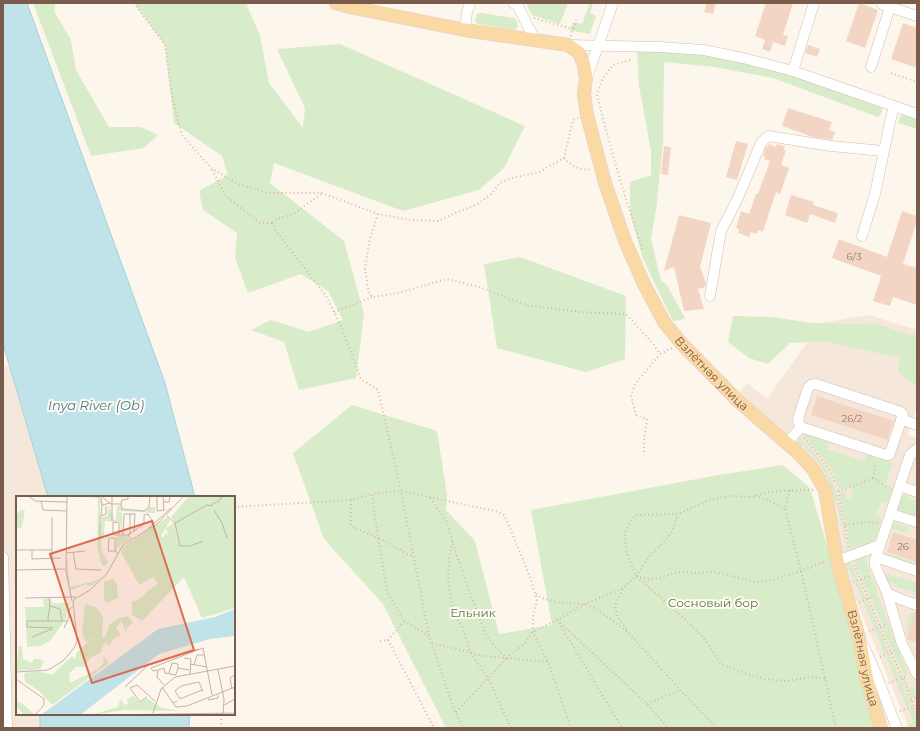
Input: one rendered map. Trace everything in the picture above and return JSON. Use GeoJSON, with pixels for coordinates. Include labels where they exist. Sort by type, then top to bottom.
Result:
{"type":"FeatureCollection","features":[{"type":"Feature","properties":{"kind":"main road"},"geometry":{"type":"LineString","coordinates":[[336,3],[465,30],[562,44],[570,41],[581,57],[586,78]]}},
{"type":"Feature","properties":{"kind":"main road","name":"Взлётная улица"},"geometry":{"type":"LineString","coordinates":[[586,78],[584,94],[587,115],[605,183],[625,241],[644,284],[664,322],[681,343],[736,400],[787,443],[813,469],[831,490],[837,559],[858,636],[868,685],[881,728]]}},
{"type":"Feature","properties":{"kind":"street"},"geometry":{"type":"LineString","coordinates":[[465,30],[467,12],[470,3]]}},
{"type":"Feature","properties":{"kind":"street"},"geometry":{"type":"LineString","coordinates":[[513,3],[518,6],[536,40]]}},
{"type":"Feature","properties":{"kind":"street","name":"Взлётная улица"},"geometry":{"type":"LineString","coordinates":[[586,78],[613,3]]}},
{"type":"Feature","properties":{"kind":"street"},"geometry":{"type":"LineString","coordinates":[[793,71],[814,3]]}},
{"type":"Feature","properties":{"kind":"street"},"geometry":{"type":"LineString","coordinates":[[871,67],[886,5],[917,16]]}},
{"type":"Feature","properties":{"kind":"street"},"geometry":{"type":"LineString","coordinates":[[570,41],[598,46],[659,47],[704,50],[743,58],[793,71],[917,114]]}},
{"type":"Feature","properties":{"kind":"street"},"geometry":{"type":"LineString","coordinates":[[862,236],[875,194],[894,106]]}},
{"type":"Feature","properties":{"kind":"street"},"geometry":{"type":"LineString","coordinates":[[710,296],[721,231],[737,200],[761,144],[768,136],[831,146],[884,151]]}},
{"type":"Feature","properties":{"kind":"street"},"geometry":{"type":"LineString","coordinates":[[787,443],[799,429],[799,416],[808,388],[812,384],[816,384],[901,412],[903,415],[889,455],[799,429]]}},
{"type":"Feature","properties":{"kind":"street"},"geometry":{"type":"LineString","coordinates":[[901,419],[917,425]]}},
{"type":"Feature","properties":{"kind":"street"},"geometry":{"type":"LineString","coordinates":[[916,674],[902,644],[887,593],[875,563],[910,455],[917,449]]}},
{"type":"Feature","properties":{"kind":"street"},"geometry":{"type":"LineString","coordinates":[[899,490],[917,492]]}},
{"type":"Feature","properties":{"kind":"street"},"geometry":{"type":"LineString","coordinates":[[889,519],[917,522]]}},
{"type":"Feature","properties":{"kind":"street"},"geometry":{"type":"LineString","coordinates":[[837,559],[880,545]]}},
{"type":"Feature","properties":{"kind":"street"},"geometry":{"type":"LineString","coordinates":[[3,557],[7,728]]}},
{"type":"Feature","properties":{"kind":"street"},"geometry":{"type":"LineString","coordinates":[[876,557],[917,570]]}},
{"type":"Feature","properties":{"kind":"street"},"geometry":{"type":"LineString","coordinates":[[887,593],[917,605]]}},
{"type":"Feature","properties":{"kind":"street"},"geometry":{"type":"LineString","coordinates":[[858,636],[871,660],[897,728]]}},
{"type":"Feature","properties":{"kind":"path"},"geometry":{"type":"LineString","coordinates":[[134,3],[165,45],[172,96],[182,135],[211,168],[226,196],[260,224],[273,223],[275,220],[293,214],[322,193]]}},
{"type":"Feature","properties":{"kind":"path"},"geometry":{"type":"LineString","coordinates":[[531,17],[573,29]]}},
{"type":"Feature","properties":{"kind":"path"},"geometry":{"type":"LineString","coordinates":[[570,41],[576,20]]}},
{"type":"Feature","properties":{"kind":"path"},"geometry":{"type":"LineString","coordinates":[[630,60],[613,65],[603,78],[597,95],[612,152],[644,254]]}},
{"type":"Feature","properties":{"kind":"path"},"geometry":{"type":"LineString","coordinates":[[891,73],[917,82]]}},
{"type":"Feature","properties":{"kind":"path"},"geometry":{"type":"LineString","coordinates":[[211,168],[238,184],[269,193],[322,193],[378,214],[411,220],[438,221],[478,204],[491,194],[500,183],[512,178],[539,172],[564,158],[573,120],[587,115]]}},
{"type":"Feature","properties":{"kind":"path"},"geometry":{"type":"LineString","coordinates":[[564,158],[570,165],[580,169],[586,170],[601,167]]}},
{"type":"Feature","properties":{"kind":"path"},"geometry":{"type":"LineString","coordinates":[[373,297],[369,294],[365,269],[370,238],[378,214]]}},
{"type":"Feature","properties":{"kind":"path"},"geometry":{"type":"LineString","coordinates":[[273,223],[276,232],[326,296],[341,326],[361,379],[378,390],[401,491],[429,636],[462,728]]}},
{"type":"Feature","properties":{"kind":"path"},"geometry":{"type":"LineString","coordinates":[[334,312],[373,297],[398,293],[447,279],[479,287],[526,305],[580,312],[626,314],[660,354]]}},
{"type":"Feature","properties":{"kind":"path"},"geometry":{"type":"LineString","coordinates":[[644,452],[647,419],[636,415],[631,396],[635,384],[660,354],[681,343]]}},
{"type":"Feature","properties":{"kind":"path"},"geometry":{"type":"LineString","coordinates":[[799,429],[831,472],[831,490],[845,525],[850,556],[917,713]]}},
{"type":"Feature","properties":{"kind":"path"},"geometry":{"type":"LineString","coordinates":[[873,478],[879,453]]}},
{"type":"Feature","properties":{"kind":"path"},"geometry":{"type":"LineString","coordinates":[[825,679],[812,677],[786,681],[765,679],[721,664],[687,620],[636,576],[626,550],[625,534],[636,516],[678,514],[709,500],[730,496],[751,497],[766,493],[790,490],[831,490],[851,487],[873,478],[899,490]]}},
{"type":"Feature","properties":{"kind":"path"},"geometry":{"type":"LineString","coordinates":[[790,490],[785,509],[801,571],[836,728]]}},
{"type":"Feature","properties":{"kind":"path"},"geometry":{"type":"LineString","coordinates":[[235,507],[352,500],[372,494],[401,491],[495,511],[504,515],[530,577],[537,600],[533,615],[533,632],[548,662],[571,728]]}},
{"type":"Feature","properties":{"kind":"path"},"geometry":{"type":"LineString","coordinates":[[372,494],[387,591],[404,622],[429,636]]}},
{"type":"Feature","properties":{"kind":"path"},"geometry":{"type":"LineString","coordinates":[[755,496],[770,501],[785,509]]}},
{"type":"Feature","properties":{"kind":"path"},"geometry":{"type":"LineString","coordinates":[[430,497],[447,522],[470,593],[486,633],[492,643],[507,658]]}},
{"type":"Feature","properties":{"kind":"path"},"geometry":{"type":"LineString","coordinates":[[352,500],[351,526],[379,538],[413,557]]}},
{"type":"Feature","properties":{"kind":"path"},"geometry":{"type":"LineString","coordinates":[[455,712],[507,658],[525,643],[533,632],[585,604],[623,588],[636,576],[651,554],[672,532],[678,514]]}},
{"type":"Feature","properties":{"kind":"path"},"geometry":{"type":"LineString","coordinates":[[845,525],[889,519]]}},
{"type":"Feature","properties":{"kind":"path"},"geometry":{"type":"LineString","coordinates":[[452,541],[449,558],[448,579],[453,614],[463,628],[470,652],[488,678],[511,728]]}},
{"type":"Feature","properties":{"kind":"path"},"geometry":{"type":"LineString","coordinates":[[636,576],[649,579],[659,578],[678,572],[715,572],[755,582],[772,580],[837,559]]}},
{"type":"Feature","properties":{"kind":"path"},"geometry":{"type":"LineString","coordinates":[[854,582],[860,580]]}},
{"type":"Feature","properties":{"kind":"path"},"geometry":{"type":"LineString","coordinates":[[623,588],[615,605],[617,616],[628,632],[680,690],[717,728]]}},
{"type":"Feature","properties":{"kind":"path"},"geometry":{"type":"LineString","coordinates":[[850,606],[877,594],[887,593]]}},
{"type":"Feature","properties":{"kind":"path"},"geometry":{"type":"LineString","coordinates":[[535,594],[542,598],[561,603],[585,604],[596,609],[628,632]]}},
{"type":"Feature","properties":{"kind":"path"},"geometry":{"type":"LineString","coordinates":[[557,620],[646,704],[668,728]]}},
{"type":"Feature","properties":{"kind":"path"},"geometry":{"type":"LineString","coordinates":[[557,620],[622,728]]}},
{"type":"Feature","properties":{"kind":"path"},"geometry":{"type":"LineString","coordinates":[[858,636],[895,620]]}},
{"type":"Feature","properties":{"kind":"path"},"geometry":{"type":"LineString","coordinates":[[380,642],[388,640],[404,622]]}},
{"type":"Feature","properties":{"kind":"path"},"geometry":{"type":"LineString","coordinates":[[388,640],[434,728]]}},
{"type":"Feature","properties":{"kind":"path"},"geometry":{"type":"LineString","coordinates":[[432,643],[482,656],[548,662]]}},
{"type":"Feature","properties":{"kind":"path"},"geometry":{"type":"LineString","coordinates":[[871,660],[891,653]]}},
{"type":"Feature","properties":{"kind":"path"},"geometry":{"type":"LineString","coordinates":[[881,686],[916,674]]}},
{"type":"Feature","properties":{"kind":"path"},"geometry":{"type":"LineString","coordinates":[[646,704],[680,690]]}},
{"type":"Feature","properties":{"kind":"path"},"geometry":{"type":"LineString","coordinates":[[911,700],[917,696]]}},
{"type":"Feature","properties":{"kind":"path"},"geometry":{"type":"LineString","coordinates":[[891,715],[914,707]]}},
{"type":"Feature","properties":{"kind":"path"},"geometry":{"type":"LineString","coordinates":[[221,715],[221,728]]}},
{"type":"Feature","properties":{"kind":"shaded area"},"geometry":{"type":"Polygon","coordinates":[[[869,315],[917,330],[917,407],[908,435],[917,438],[917,728],[909,728],[849,583],[825,489],[736,396],[747,383],[767,399],[821,323],[869,315]]]}},
{"type":"Feature","properties":{"kind":"shaded area"},"geometry":{"type":"Polygon","coordinates":[[[9,366],[48,496],[16,496],[16,715],[40,715],[40,728],[3,728],[3,368],[9,366]]]}},
{"type":"Feature","properties":{"kind":"green space"},"geometry":{"type":"Polygon","coordinates":[[[33,3],[56,3],[54,11],[71,40],[76,70],[109,127],[141,127],[158,135],[144,148],[91,156],[33,3]]]}},
{"type":"Feature","properties":{"kind":"green space"},"geometry":{"type":"Polygon","coordinates":[[[134,3],[246,3],[260,36],[269,83],[303,128],[305,108],[277,49],[340,44],[525,126],[504,168],[479,190],[403,211],[274,163],[270,183],[344,241],[364,314],[356,378],[299,390],[284,342],[251,330],[271,320],[309,332],[343,320],[328,291],[301,274],[248,293],[235,258],[237,233],[203,210],[199,191],[228,175],[222,156],[174,123],[165,45],[134,3]]]}},
{"type":"Feature","properties":{"kind":"green space"},"geometry":{"type":"Polygon","coordinates":[[[526,3],[568,3],[560,24],[532,15],[526,3]]]}},
{"type":"Feature","properties":{"kind":"green space"},"geometry":{"type":"Polygon","coordinates":[[[590,3],[596,3],[593,4],[590,13],[596,16],[590,34],[570,30],[573,22],[582,24],[590,3]]]}},
{"type":"Feature","properties":{"kind":"green space"},"geometry":{"type":"Polygon","coordinates":[[[481,13],[514,18],[518,26],[515,30],[478,24],[475,21],[477,14],[481,13]]]}},
{"type":"Feature","properties":{"kind":"green space"},"geometry":{"type":"Polygon","coordinates":[[[637,50],[717,57],[762,65],[881,106],[882,112],[878,117],[773,78],[714,67],[665,62],[663,144],[656,210],[651,239],[661,281],[667,285],[685,318],[681,320],[673,321],[643,259],[630,212],[630,182],[651,175],[651,151],[639,86],[637,50]]]}},
{"type":"Feature","properties":{"kind":"green space"},"geometry":{"type":"Polygon","coordinates":[[[902,114],[917,119],[917,129],[898,123],[902,114]]]}},
{"type":"Feature","properties":{"kind":"green space"},"geometry":{"type":"Polygon","coordinates":[[[520,257],[626,296],[625,359],[586,372],[497,348],[484,264],[520,257]]]}},
{"type":"Feature","properties":{"kind":"green space"},"geometry":{"type":"Polygon","coordinates":[[[733,316],[772,317],[812,323],[874,323],[917,337],[917,386],[898,372],[900,358],[824,341],[790,343],[768,364],[749,358],[728,342],[733,316]]]}},
{"type":"Feature","properties":{"kind":"green space","name":"Сосновый бор"},"geometry":{"type":"Polygon","coordinates":[[[352,405],[437,431],[447,495],[446,510],[475,541],[499,634],[552,625],[531,510],[713,476],[783,465],[810,488],[867,681],[877,728],[446,728],[383,604],[324,539],[293,453],[352,405]]]}},
{"type":"Feature","properties":{"kind":"green space"},"geometry":{"type":"Polygon","coordinates":[[[807,435],[829,442],[827,449],[864,461],[867,454],[893,463],[885,485],[893,488],[887,504],[881,502],[876,516],[882,518],[879,530],[874,540],[868,544],[851,550],[839,492],[845,490],[847,500],[853,498],[851,486],[839,489],[829,467],[804,436],[807,435]]]}},
{"type":"Feature","properties":{"kind":"green space"},"geometry":{"type":"Polygon","coordinates":[[[800,438],[816,455],[833,483],[839,502],[848,551],[835,498],[828,478],[819,463],[803,445],[796,449],[795,444],[800,438]]]}},
{"type":"Feature","properties":{"kind":"green space"},"geometry":{"type":"Polygon","coordinates":[[[904,495],[917,501],[917,516],[898,509],[901,496],[904,495]]]}},
{"type":"Feature","properties":{"kind":"green space"},"geometry":{"type":"Polygon","coordinates":[[[892,522],[910,528],[909,532],[906,531],[906,533],[891,528],[892,522]]]}},
{"type":"Feature","properties":{"kind":"green space"},"geometry":{"type":"Polygon","coordinates":[[[882,552],[917,563],[917,566],[881,555],[882,552]]]}},
{"type":"Feature","properties":{"kind":"green space"},"geometry":{"type":"Polygon","coordinates":[[[867,554],[868,556],[865,558],[878,594],[870,598],[853,557],[867,554]]]}},
{"type":"Feature","properties":{"kind":"green space"},"geometry":{"type":"Polygon","coordinates":[[[849,558],[866,599],[863,601],[849,569],[845,570],[843,564],[849,558]]]}},
{"type":"Feature","properties":{"kind":"green space"},"geometry":{"type":"Polygon","coordinates":[[[887,574],[917,583],[917,593],[896,587],[897,584],[888,582],[887,584],[884,578],[887,574]]]}},
{"type":"Feature","properties":{"kind":"green space"},"geometry":{"type":"Polygon","coordinates":[[[878,595],[888,621],[882,624],[871,598],[878,595]]]}},
{"type":"Feature","properties":{"kind":"green space"},"geometry":{"type":"Polygon","coordinates":[[[867,600],[878,626],[875,628],[863,602],[867,600]]]}},
{"type":"Feature","properties":{"kind":"green space"},"geometry":{"type":"Polygon","coordinates":[[[911,612],[917,613],[906,637],[907,621],[911,612]]]}},
{"type":"Feature","properties":{"kind":"green space"},"geometry":{"type":"Polygon","coordinates":[[[888,622],[908,674],[904,676],[882,626],[888,622]]]}},
{"type":"Feature","properties":{"kind":"green space"},"geometry":{"type":"Polygon","coordinates":[[[879,627],[889,653],[885,655],[875,629],[879,627]]]}},
{"type":"Feature","properties":{"kind":"green space"},"geometry":{"type":"Polygon","coordinates":[[[890,655],[900,678],[896,681],[886,657],[890,655]]]}},
{"type":"Feature","properties":{"kind":"green space"},"geometry":{"type":"Polygon","coordinates":[[[905,678],[909,687],[913,686],[917,695],[912,698],[903,679],[905,678]]]}},
{"type":"Feature","properties":{"kind":"green space"},"geometry":{"type":"Polygon","coordinates":[[[900,680],[912,706],[907,708],[896,681],[900,680]]]}},
{"type":"Feature","properties":{"kind":"green space"},"geometry":{"type":"Polygon","coordinates":[[[913,708],[917,718],[917,728],[911,728],[907,725],[913,722],[908,709],[913,708]]]}},
{"type":"Feature","properties":{"kind":"water","name":"Inya River (Ob)"},"geometry":{"type":"Polygon","coordinates":[[[3,3],[27,3],[165,383],[195,496],[48,496],[3,344],[3,3]]]}},
{"type":"Feature","properties":{"kind":"water"},"geometry":{"type":"Polygon","coordinates":[[[40,715],[190,715],[189,728],[40,728],[40,715]]]}},
{"type":"Feature","properties":{"kind":"building"},"geometry":{"type":"Polygon","coordinates":[[[707,3],[716,3],[713,14],[704,12],[707,3]]]}},
{"type":"Feature","properties":{"kind":"building"},"geometry":{"type":"Polygon","coordinates":[[[766,3],[793,3],[783,35],[788,36],[785,46],[773,42],[770,52],[762,49],[765,40],[755,36],[766,3]]]}},
{"type":"Feature","properties":{"kind":"building"},"geometry":{"type":"Polygon","coordinates":[[[859,3],[878,10],[865,48],[846,41],[859,3]]]}},
{"type":"Feature","properties":{"kind":"building"},"geometry":{"type":"Polygon","coordinates":[[[903,23],[917,28],[917,68],[891,59],[903,23]]]}},
{"type":"Feature","properties":{"kind":"building"},"geometry":{"type":"Polygon","coordinates":[[[808,45],[820,49],[817,57],[805,53],[808,45]]]}},
{"type":"Feature","properties":{"kind":"building"},"geometry":{"type":"Polygon","coordinates":[[[788,108],[832,122],[829,130],[835,132],[832,140],[813,137],[782,126],[788,108]]]}},
{"type":"Feature","properties":{"kind":"building"},"geometry":{"type":"Polygon","coordinates":[[[736,141],[748,144],[737,180],[726,177],[736,141]]]}},
{"type":"Feature","properties":{"kind":"building"},"geometry":{"type":"Polygon","coordinates":[[[769,144],[776,147],[777,144],[785,146],[784,150],[786,150],[781,165],[789,168],[780,194],[776,192],[763,232],[758,230],[757,234],[751,232],[749,237],[738,233],[739,229],[736,228],[741,211],[749,214],[756,194],[758,194],[770,161],[764,159],[765,157],[763,156],[766,147],[768,147],[769,144]]]}},
{"type":"Feature","properties":{"kind":"building"},"geometry":{"type":"Polygon","coordinates":[[[664,146],[671,147],[668,175],[661,174],[664,146]]]}},
{"type":"Feature","properties":{"kind":"building"},"geometry":{"type":"Polygon","coordinates":[[[791,195],[814,202],[813,205],[838,213],[835,223],[810,214],[807,223],[785,215],[791,195]]]}},
{"type":"Feature","properties":{"kind":"building"},"geometry":{"type":"Polygon","coordinates":[[[902,211],[917,216],[917,221],[903,264],[917,268],[917,305],[893,297],[890,306],[873,301],[881,276],[832,258],[839,239],[887,257],[902,211]]]}},
{"type":"Feature","properties":{"kind":"building"},"geometry":{"type":"Polygon","coordinates":[[[679,215],[711,223],[700,267],[706,283],[705,287],[698,289],[704,309],[684,311],[674,267],[664,271],[679,215]]]}},
{"type":"Feature","properties":{"kind":"building"},"geometry":{"type":"Polygon","coordinates":[[[817,396],[894,421],[887,440],[811,415],[817,396]]]}},
{"type":"Feature","properties":{"kind":"building"},"geometry":{"type":"Polygon","coordinates":[[[893,532],[917,540],[917,562],[887,552],[893,532]]]}},
{"type":"Feature","properties":{"kind":"building"},"geometry":{"type":"Polygon","coordinates":[[[915,611],[917,611],[917,642],[907,639],[915,611]]]}},
{"type":"Feature","properties":{"kind":"park label","name":"Ельник"},"geometry":{"type":"Point","coordinates":[473,613]}}]}
